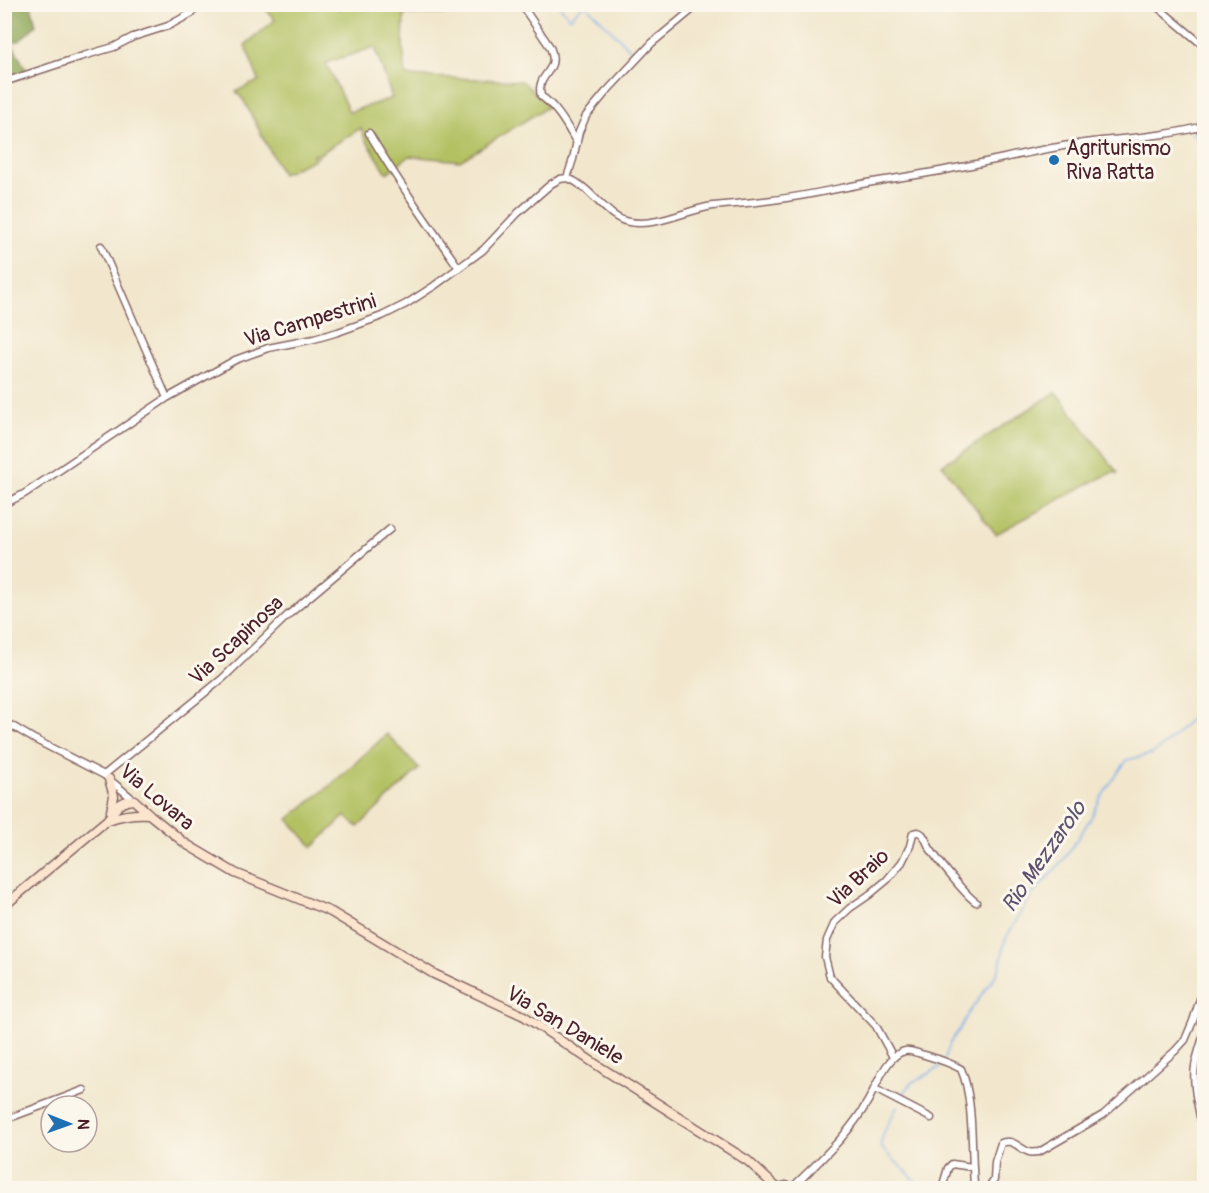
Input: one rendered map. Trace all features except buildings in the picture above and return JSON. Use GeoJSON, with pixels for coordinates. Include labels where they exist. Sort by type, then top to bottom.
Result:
{"type":"FeatureCollection","features":[{"type":"Feature","properties":{"kind":"street"},"geometry":{"type":"LineString","coordinates":[[4,82],[114,47],[134,37],[168,26],[192,13],[198,4]]}},
{"type":"Feature","properties":{"kind":"street"},"geometry":{"type":"LineString","coordinates":[[521,4],[550,47],[552,54],[552,67],[540,84],[541,96],[548,100],[561,117],[577,144]]}},
{"type":"Feature","properties":{"kind":"street"},"geometry":{"type":"LineString","coordinates":[[699,4],[652,43],[586,116],[579,132],[567,178],[582,186],[618,218],[630,222],[651,222],[699,209],[773,200],[946,170],[1070,145],[1173,133],[1204,126]]}},
{"type":"Feature","properties":{"kind":"street"},"geometry":{"type":"LineString","coordinates":[[1154,4],[1204,46]]}},
{"type":"Feature","properties":{"kind":"street"},"geometry":{"type":"LineString","coordinates":[[369,133],[418,211],[459,268]]}},
{"type":"Feature","properties":{"kind":"street","name":"Via Campestrini"},"geometry":{"type":"LineString","coordinates":[[4,504],[24,494],[167,398],[235,360],[256,351],[314,339],[382,316],[406,304],[483,250],[543,190],[560,179],[567,178]]}},
{"type":"Feature","properties":{"kind":"street"},"geometry":{"type":"LineString","coordinates":[[101,246],[167,398]]}},
{"type":"Feature","properties":{"kind":"street","name":"Via Scapinosa"},"geometry":{"type":"LineString","coordinates":[[107,777],[223,678],[288,615],[390,529]]}},
{"type":"Feature","properties":{"kind":"street","name":"Via Lovara"},"geometry":{"type":"LineString","coordinates":[[4,721],[107,777],[175,836],[200,853],[235,873],[290,895]]}},
{"type":"Feature","properties":{"kind":"street"},"geometry":{"type":"LineString","coordinates":[[107,777],[114,796],[107,820]]}},
{"type":"Feature","properties":{"kind":"street"},"geometry":{"type":"LineString","coordinates":[[4,906],[107,820],[120,803],[134,800],[127,814]]}},
{"type":"Feature","properties":{"kind":"street"},"geometry":{"type":"LineString","coordinates":[[107,820],[127,814],[149,814]]}},
{"type":"Feature","properties":{"kind":"street","name":"Via Braio"},"geometry":{"type":"LineString","coordinates":[[893,1057],[876,1026],[830,977],[825,957],[827,940],[834,922],[887,880],[902,862],[910,846],[913,833],[917,832],[922,835],[950,873],[976,902]]}},
{"type":"Feature","properties":{"kind":"street","name":"Via San Daniele"},"geometry":{"type":"LineString","coordinates":[[290,895],[331,912],[434,974],[524,1016],[748,1161],[779,1188]]}},
{"type":"Feature","properties":{"kind":"street"},"geometry":{"type":"LineString","coordinates":[[1203,990],[1204,1006]]}},
{"type":"Feature","properties":{"kind":"street"},"geometry":{"type":"LineString","coordinates":[[989,1188],[994,1180],[995,1162],[1001,1143],[1006,1141],[1030,1153],[1039,1152],[1103,1116],[1185,1040],[1203,990]]}},
{"type":"Feature","properties":{"kind":"street"},"geometry":{"type":"LineString","coordinates":[[1204,1034],[1195,1068],[1197,1095],[1204,1131]]}},
{"type":"Feature","properties":{"kind":"street"},"geometry":{"type":"LineString","coordinates":[[779,1188],[786,1186],[792,1188],[847,1131],[860,1115],[887,1063],[896,1054],[906,1050],[944,1060],[961,1069],[967,1085],[972,1167],[974,1184],[977,1188]]}},
{"type":"Feature","properties":{"kind":"street"},"geometry":{"type":"LineString","coordinates":[[875,1089],[931,1119]]}},
{"type":"Feature","properties":{"kind":"street"},"geometry":{"type":"LineString","coordinates":[[4,1120],[84,1090]]}},
{"type":"Feature","properties":{"kind":"street"},"geometry":{"type":"LineString","coordinates":[[942,1188],[948,1168],[952,1164],[972,1167]]}},
{"type":"Feature","properties":{"kind":"green space"},"geometry":{"type":"Polygon","coordinates":[[[339,4],[466,4],[444,14],[404,14],[403,47],[406,76],[522,81],[549,106],[460,161],[409,156],[387,173],[364,137],[361,128],[319,154],[318,157],[313,155],[315,159],[282,174],[244,101],[236,91],[259,81],[245,45],[275,20],[262,5],[331,5],[339,9],[339,4]],[[375,47],[326,63],[349,112],[392,98],[375,47]]]}},
{"type":"Feature","properties":{"kind":"green space"},"geometry":{"type":"Polygon","coordinates":[[[5,5],[31,5],[36,25],[19,41],[11,42],[29,75],[5,83],[5,5]]]}},
{"type":"Feature","properties":{"kind":"green space"},"geometry":{"type":"Polygon","coordinates":[[[1056,392],[1118,473],[1111,473],[1088,484],[996,534],[942,465],[1056,392]]]}},
{"type":"Feature","properties":{"kind":"green space"},"geometry":{"type":"Polygon","coordinates":[[[387,734],[419,769],[358,827],[345,816],[313,847],[288,819],[333,783],[387,734]]]}},
{"type":"Feature","properties":{"kind":"waterway"},"geometry":{"type":"LineString","coordinates":[[558,4],[570,18],[584,4]]}},
{"type":"Feature","properties":{"kind":"waterway"},"geometry":{"type":"LineString","coordinates":[[585,4],[633,52]]}},
{"type":"Feature","properties":{"kind":"waterway"},"geometry":{"type":"LineString","coordinates":[[1191,132],[1204,147]]}},
{"type":"Feature","properties":{"kind":"waterway","name":"Rio Mezzarolo"},"geometry":{"type":"LineString","coordinates":[[945,1058],[951,1041],[996,975],[1005,940],[1031,895],[1062,862],[1091,818],[1100,799],[1127,760],[1152,754],[1167,743],[1204,705]]}},
{"type":"Feature","properties":{"kind":"waterway","name":"Rio Mezzarolo"},"geometry":{"type":"LineString","coordinates":[[900,1099],[912,1082],[943,1065]]}},
{"type":"Feature","properties":{"kind":"waterway","name":"Rio Mezzarolo"},"geometry":{"type":"LineString","coordinates":[[898,1105],[884,1132],[882,1148],[922,1188]]}},
{"type":"Feature","properties":{"kind":"place","name":"Agriturismo Riva Ratta"},"geometry":{"type":"Point","coordinates":[1054,160]}}]}
